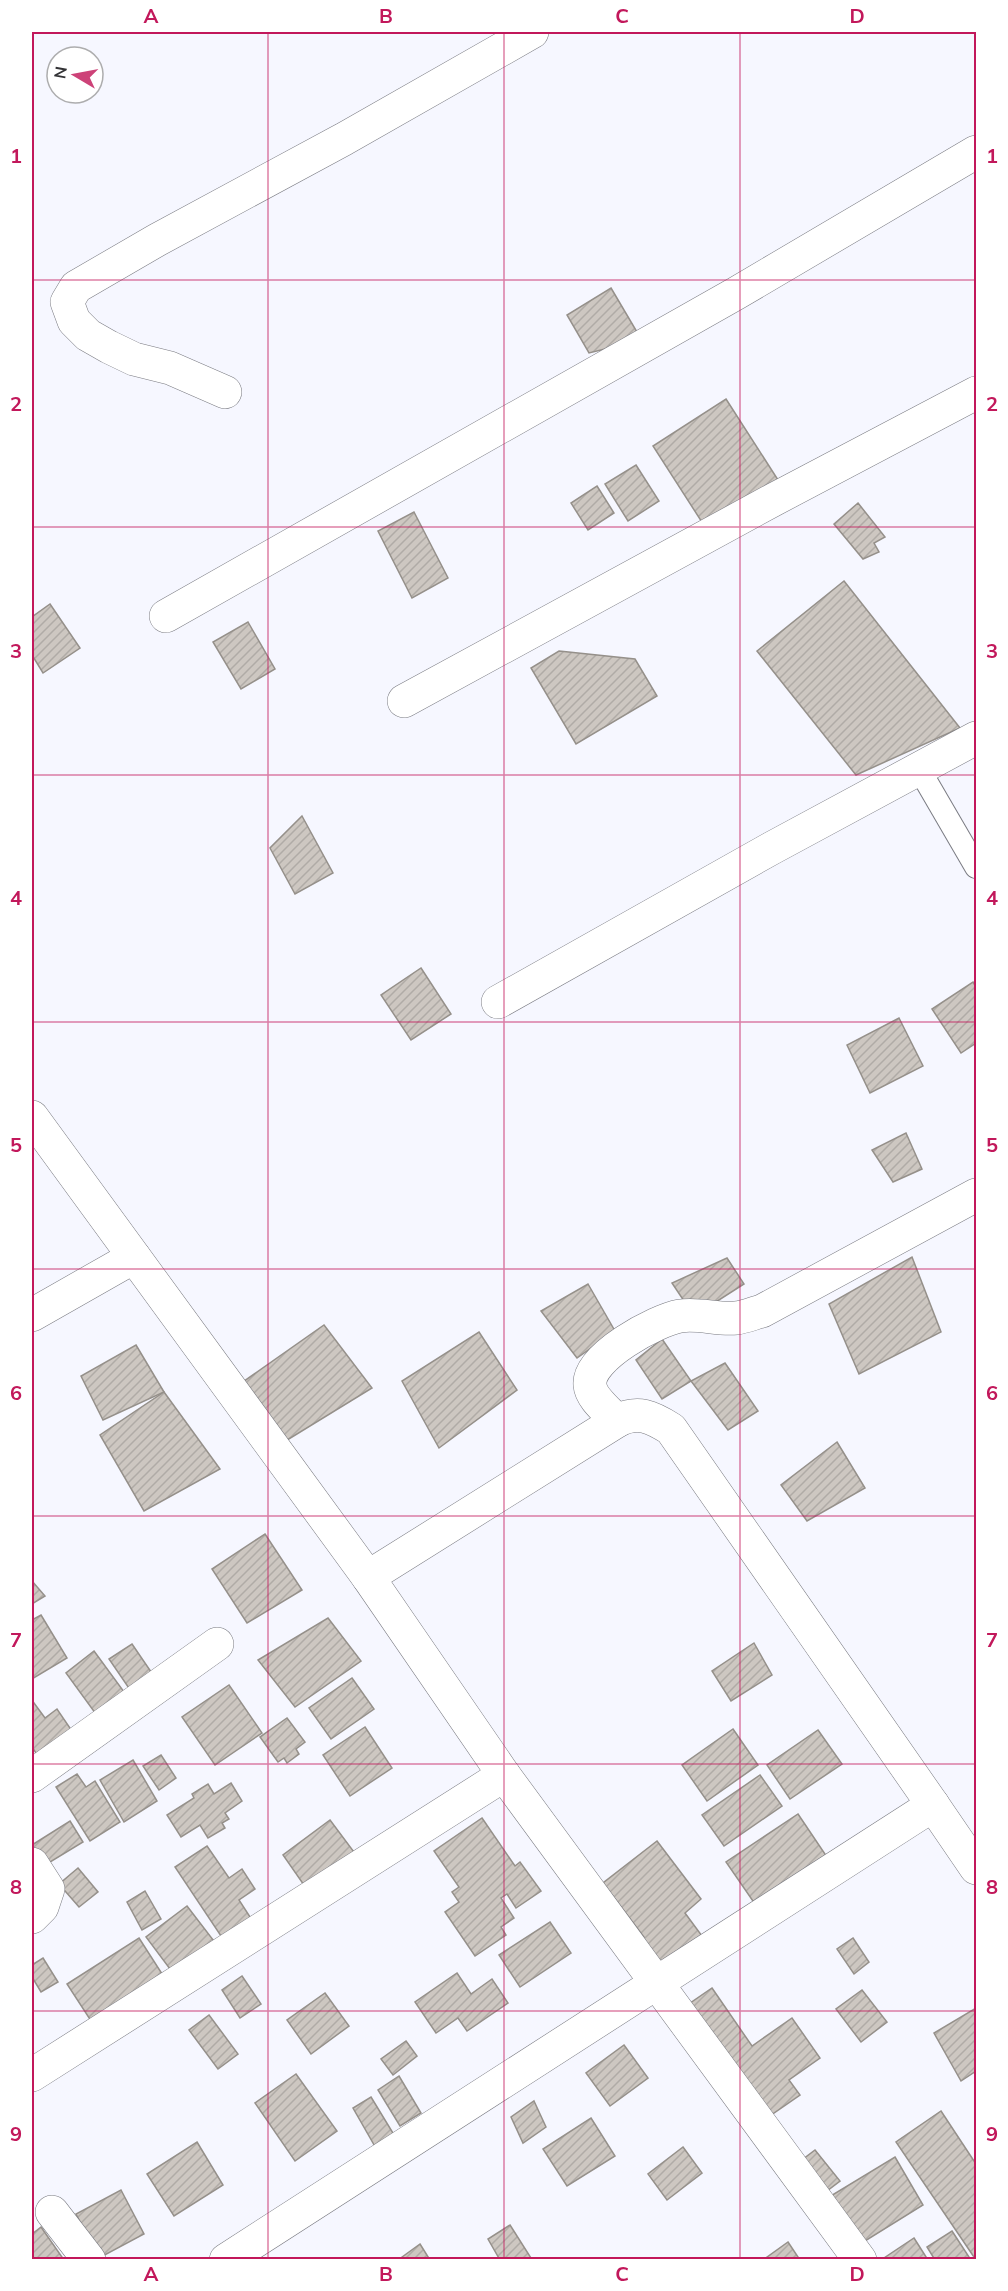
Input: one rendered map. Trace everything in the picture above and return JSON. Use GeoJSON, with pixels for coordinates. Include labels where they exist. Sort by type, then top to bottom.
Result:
{"type":"FeatureCollection","features":[{"type":"Feature","properties":{"kind":"street"},"geometry":{"type":"LineString","coordinates":[[225,393],[170,368],[134,359],[88,335],[74,321],[67,302],[76,287],[532,32]]}},
{"type":"Feature","properties":{"kind":"street"},"geometry":{"type":"LineString","coordinates":[[166,616],[725,300],[976,152]]}},
{"type":"Feature","properties":{"kind":"street"},"geometry":{"type":"LineString","coordinates":[[404,701],[976,393]]}},
{"type":"Feature","properties":{"kind":"street"},"geometry":{"type":"LineString","coordinates":[[498,1002],[772,848],[976,738]]}},
{"type":"Feature","properties":{"kind":"street"},"geometry":{"type":"LineString","coordinates":[[32,1117],[368,1577],[504,1776],[860,2259]]}},
{"type":"Feature","properties":{"kind":"street"},"geometry":{"type":"LineString","coordinates":[[617,1421],[591,1392],[589,1382],[593,1372],[612,1349],[656,1324],[681,1316],[735,1318],[762,1311],[976,1195]]}},
{"type":"Feature","properties":{"kind":"street"},"geometry":{"type":"LineString","coordinates":[[32,1315],[134,1257]]}},
{"type":"Feature","properties":{"kind":"street"},"geometry":{"type":"LineString","coordinates":[[368,1577],[617,1421],[628,1416],[640,1415],[654,1418],[671,1429],[976,1868]]}},
{"type":"Feature","properties":{"kind":"street"},"geometry":{"type":"LineString","coordinates":[[32,1776],[216,1644]]}},
{"type":"Feature","properties":{"kind":"street"},"geometry":{"type":"LineString","coordinates":[[32,2075],[504,1776]]}},
{"type":"Feature","properties":{"kind":"street"},"geometry":{"type":"LineString","coordinates":[[226,2259],[933,1805]]}},
{"type":"Feature","properties":{"kind":"street"},"geometry":{"type":"LineString","coordinates":[[32,1864],[48,1889],[42,1907],[32,1917]]}},
{"type":"Feature","properties":{"kind":"street"},"geometry":{"type":"LineString","coordinates":[[52,2212],[88,2259]]}},
{"type":"Feature","properties":{"kind":"lane"},"geometry":{"type":"LineString","coordinates":[[919,769],[976,867]]}},
{"type":"Feature","properties":{"kind":"building"},"geometry":{"type":"Polygon","coordinates":[[[611,288],[637,332],[609,348],[589,353],[567,315],[611,288]]]}},
{"type":"Feature","properties":{"kind":"building"},"geometry":{"type":"Polygon","coordinates":[[[726,399],[780,483],[707,530],[653,446],[726,399]]]}},
{"type":"Feature","properties":{"kind":"building"},"geometry":{"type":"Polygon","coordinates":[[[636,465],[659,501],[628,521],[605,484],[636,465]]]}},
{"type":"Feature","properties":{"kind":"building"},"geometry":{"type":"Polygon","coordinates":[[[597,486],[614,513],[588,530],[571,503],[597,486]]]}},
{"type":"Feature","properties":{"kind":"building"},"geometry":{"type":"Polygon","coordinates":[[[858,503],[885,537],[874,543],[879,552],[863,559],[834,524],[858,503]]]}},
{"type":"Feature","properties":{"kind":"building"},"geometry":{"type":"Polygon","coordinates":[[[414,512],[448,578],[412,598],[378,531],[414,512]]]}},
{"type":"Feature","properties":{"kind":"building"},"geometry":{"type":"Polygon","coordinates":[[[844,581],[960,728],[856,775],[757,651],[844,581]]]}},
{"type":"Feature","properties":{"kind":"building"},"geometry":{"type":"Polygon","coordinates":[[[50,604],[80,648],[43,673],[32,655],[32,617],[50,604]]]}},
{"type":"Feature","properties":{"kind":"building"},"geometry":{"type":"Polygon","coordinates":[[[248,622],[275,669],[241,689],[213,642],[248,622]]]}},
{"type":"Feature","properties":{"kind":"building"},"geometry":{"type":"Polygon","coordinates":[[[559,651],[635,659],[657,696],[576,744],[531,668],[559,651]]]}},
{"type":"Feature","properties":{"kind":"building"},"geometry":{"type":"Polygon","coordinates":[[[302,816],[333,873],[295,894],[270,848],[302,816]]]}},
{"type":"Feature","properties":{"kind":"building"},"geometry":{"type":"Polygon","coordinates":[[[421,968],[451,1014],[411,1040],[381,995],[421,968]]]}},
{"type":"Feature","properties":{"kind":"building"},"geometry":{"type":"Polygon","coordinates":[[[973,982],[976,987],[976,1043],[961,1053],[932,1009],[973,982]]]}},
{"type":"Feature","properties":{"kind":"building"},"geometry":{"type":"Polygon","coordinates":[[[899,1018],[923,1066],[870,1093],[847,1045],[899,1018]]]}},
{"type":"Feature","properties":{"kind":"building"},"geometry":{"type":"Polygon","coordinates":[[[906,1133],[922,1169],[893,1182],[872,1150],[906,1133]]]}},
{"type":"Feature","properties":{"kind":"building"},"geometry":{"type":"Polygon","coordinates":[[[912,1257],[941,1332],[859,1374],[829,1304],[912,1257]]]}},
{"type":"Feature","properties":{"kind":"building"},"geometry":{"type":"Polygon","coordinates":[[[727,1258],[744,1284],[694,1316],[672,1283],[727,1258]]]}},
{"type":"Feature","properties":{"kind":"building"},"geometry":{"type":"Polygon","coordinates":[[[588,1284],[615,1331],[577,1358],[541,1311],[588,1284]]]}},
{"type":"Feature","properties":{"kind":"building"},"geometry":{"type":"Polygon","coordinates":[[[324,1325],[372,1388],[284,1442],[240,1384],[324,1325]]]}},
{"type":"Feature","properties":{"kind":"building"},"geometry":{"type":"Polygon","coordinates":[[[479,1332],[517,1390],[439,1448],[402,1381],[479,1332]]]}},
{"type":"Feature","properties":{"kind":"building"},"geometry":{"type":"Polygon","coordinates":[[[662,1339],[691,1381],[662,1399],[636,1360],[662,1339]]]}},
{"type":"Feature","properties":{"kind":"building"},"geometry":{"type":"Polygon","coordinates":[[[136,1345],[164,1392],[103,1420],[81,1376],[136,1345]]]}},
{"type":"Feature","properties":{"kind":"building"},"geometry":{"type":"Polygon","coordinates":[[[725,1363],[758,1411],[728,1430],[691,1381],[725,1363]]]}},
{"type":"Feature","properties":{"kind":"building"},"geometry":{"type":"Polygon","coordinates":[[[164,1392],[220,1469],[144,1511],[100,1435],[164,1392]]]}},
{"type":"Feature","properties":{"kind":"building"},"geometry":{"type":"Polygon","coordinates":[[[837,1442],[865,1488],[807,1521],[781,1485],[837,1442]]]}},
{"type":"Feature","properties":{"kind":"building"},"geometry":{"type":"Polygon","coordinates":[[[265,1534],[302,1590],[247,1623],[212,1569],[265,1534]]]}},
{"type":"Feature","properties":{"kind":"building"},"geometry":{"type":"Polygon","coordinates":[[[32,1581],[45,1596],[32,1604],[32,1581]]]}},
{"type":"Feature","properties":{"kind":"building"},"geometry":{"type":"Polygon","coordinates":[[[41,1615],[67,1658],[32,1679],[32,1620],[41,1615]]]}},
{"type":"Feature","properties":{"kind":"building"},"geometry":{"type":"Polygon","coordinates":[[[328,1618],[361,1661],[295,1707],[258,1660],[328,1618]]]}},
{"type":"Feature","properties":{"kind":"building"},"geometry":{"type":"Polygon","coordinates":[[[754,1643],[772,1675],[731,1701],[712,1671],[754,1643]]]}},
{"type":"Feature","properties":{"kind":"building"},"geometry":{"type":"Polygon","coordinates":[[[132,1644],[158,1682],[135,1697],[109,1659],[132,1644]]]}},
{"type":"Feature","properties":{"kind":"building"},"geometry":{"type":"Polygon","coordinates":[[[94,1651],[130,1700],[101,1721],[66,1673],[94,1651]]]}},
{"type":"Feature","properties":{"kind":"building"},"geometry":{"type":"Polygon","coordinates":[[[352,1678],[374,1709],[331,1739],[309,1708],[352,1678]]]}},
{"type":"Feature","properties":{"kind":"building"},"geometry":{"type":"Polygon","coordinates":[[[229,1685],[262,1733],[215,1765],[182,1717],[229,1685]]]}},
{"type":"Feature","properties":{"kind":"building"},"geometry":{"type":"Polygon","coordinates":[[[34,1703],[45,1718],[57,1709],[72,1731],[38,1756],[32,1747],[32,1705],[34,1703]]]}},
{"type":"Feature","properties":{"kind":"building"},"geometry":{"type":"Polygon","coordinates":[[[287,1718],[305,1742],[296,1749],[299,1754],[287,1763],[284,1758],[278,1762],[260,1737],[287,1718]]]}},
{"type":"Feature","properties":{"kind":"building"},"geometry":{"type":"Polygon","coordinates":[[[365,1727],[392,1768],[350,1796],[323,1755],[365,1727]]]}},
{"type":"Feature","properties":{"kind":"building"},"geometry":{"type":"Polygon","coordinates":[[[733,1729],[758,1765],[707,1801],[682,1765],[733,1729]]]}},
{"type":"Feature","properties":{"kind":"building"},"geometry":{"type":"Polygon","coordinates":[[[818,1730],[842,1764],[790,1799],[767,1765],[818,1730]]]}},
{"type":"Feature","properties":{"kind":"building"},"geometry":{"type":"Polygon","coordinates":[[[161,1755],[176,1778],[159,1790],[143,1766],[161,1755]]]}},
{"type":"Feature","properties":{"kind":"building"},"geometry":{"type":"Polygon","coordinates":[[[133,1760],[157,1801],[124,1822],[100,1780],[133,1760]]]}},
{"type":"Feature","properties":{"kind":"building"},"geometry":{"type":"Polygon","coordinates":[[[77,1774],[86,1787],[95,1781],[120,1822],[90,1841],[56,1787],[77,1774]]]}},
{"type":"Feature","properties":{"kind":"building"},"geometry":{"type":"Polygon","coordinates":[[[760,1775],[782,1806],[724,1846],[702,1815],[760,1775]]]}},
{"type":"Feature","properties":{"kind":"building"},"geometry":{"type":"Polygon","coordinates":[[[231,1783],[242,1801],[225,1813],[229,1819],[222,1823],[225,1828],[208,1838],[200,1825],[181,1837],[167,1815],[194,1798],[192,1794],[208,1784],[214,1794],[231,1783]]]}},
{"type":"Feature","properties":{"kind":"building"},"geometry":{"type":"Polygon","coordinates":[[[798,1814],[827,1857],[755,1904],[726,1862],[798,1814]]]}},
{"type":"Feature","properties":{"kind":"building"},"geometry":{"type":"Polygon","coordinates":[[[482,1818],[515,1866],[520,1862],[541,1891],[516,1908],[507,1894],[501,1898],[514,1918],[501,1927],[506,1935],[475,1956],[445,1912],[459,1902],[452,1892],[459,1887],[434,1851],[482,1818]]]}},
{"type":"Feature","properties":{"kind":"building"},"geometry":{"type":"Polygon","coordinates":[[[330,1820],[354,1852],[306,1888],[283,1855],[330,1820]]]}},
{"type":"Feature","properties":{"kind":"building"},"geometry":{"type":"Polygon","coordinates":[[[70,1821],[83,1842],[37,1870],[32,1860],[32,1845],[70,1821]]]}},
{"type":"Feature","properties":{"kind":"building"},"geometry":{"type":"Polygon","coordinates":[[[657,1841],[701,1899],[685,1913],[705,1940],[660,1974],[636,1943],[644,1937],[603,1883],[657,1841]]]}},
{"type":"Feature","properties":{"kind":"building"},"geometry":{"type":"Polygon","coordinates":[[[207,1846],[229,1878],[242,1869],[255,1889],[239,1900],[252,1920],[223,1939],[175,1867],[207,1846]]]}},
{"type":"Feature","properties":{"kind":"building"},"geometry":{"type":"Polygon","coordinates":[[[78,1868],[98,1892],[79,1907],[59,1884],[78,1868]]]}},
{"type":"Feature","properties":{"kind":"building"},"geometry":{"type":"Polygon","coordinates":[[[145,1891],[161,1919],[142,1930],[127,1902],[145,1891]]]}},
{"type":"Feature","properties":{"kind":"building"},"geometry":{"type":"Polygon","coordinates":[[[187,1906],[217,1945],[176,1977],[146,1937],[187,1906]]]}},
{"type":"Feature","properties":{"kind":"building"},"geometry":{"type":"Polygon","coordinates":[[[550,1922],[571,1953],[520,1987],[499,1955],[550,1922]]]}},
{"type":"Feature","properties":{"kind":"building"},"geometry":{"type":"Polygon","coordinates":[[[139,1938],[166,1980],[95,2027],[67,1984],[139,1938]]]}},
{"type":"Feature","properties":{"kind":"building"},"geometry":{"type":"Polygon","coordinates":[[[853,1938],[869,1962],[854,1974],[837,1949],[853,1938]]]}},
{"type":"Feature","properties":{"kind":"building"},"geometry":{"type":"Polygon","coordinates":[[[43,1958],[58,1982],[41,1992],[32,1977],[32,1965],[43,1958]]]}},
{"type":"Feature","properties":{"kind":"building"},"geometry":{"type":"Polygon","coordinates":[[[457,1973],[471,1994],[492,1979],[508,2003],[467,2031],[458,2018],[436,2033],[415,2002],[457,1973]]]}},
{"type":"Feature","properties":{"kind":"building"},"geometry":{"type":"Polygon","coordinates":[[[242,1976],[261,2004],[240,2018],[222,1990],[242,1976]]]}},
{"type":"Feature","properties":{"kind":"building"},"geometry":{"type":"Polygon","coordinates":[[[712,1988],[752,2046],[792,2018],[820,2058],[789,2080],[800,2095],[761,2122],[683,2008],[712,1988]]]}},
{"type":"Feature","properties":{"kind":"building"},"geometry":{"type":"Polygon","coordinates":[[[862,1990],[887,2022],[861,2042],[836,2009],[862,1990]]]}},
{"type":"Feature","properties":{"kind":"building"},"geometry":{"type":"Polygon","coordinates":[[[325,1993],[349,2026],[311,2054],[287,2020],[325,1993]]]}},
{"type":"Feature","properties":{"kind":"building"},"geometry":{"type":"Polygon","coordinates":[[[976,2008],[976,2071],[961,2081],[934,2033],[976,2008]]]}},
{"type":"Feature","properties":{"kind":"building"},"geometry":{"type":"Polygon","coordinates":[[[209,2015],[238,2054],[218,2069],[189,2030],[209,2015]]]}},
{"type":"Feature","properties":{"kind":"building"},"geometry":{"type":"Polygon","coordinates":[[[406,2041],[417,2056],[393,2075],[381,2059],[406,2041]]]}},
{"type":"Feature","properties":{"kind":"building"},"geometry":{"type":"Polygon","coordinates":[[[624,2045],[648,2078],[610,2106],[586,2073],[624,2045]]]}},
{"type":"Feature","properties":{"kind":"building"},"geometry":{"type":"Polygon","coordinates":[[[296,2074],[337,2131],[295,2161],[255,2103],[296,2074]]]}},
{"type":"Feature","properties":{"kind":"building"},"geometry":{"type":"Polygon","coordinates":[[[399,2076],[421,2113],[400,2126],[378,2090],[399,2076]]]}},
{"type":"Feature","properties":{"kind":"building"},"geometry":{"type":"Polygon","coordinates":[[[371,2097],[396,2138],[377,2150],[353,2108],[371,2097]]]}},
{"type":"Feature","properties":{"kind":"building"},"geometry":{"type":"Polygon","coordinates":[[[534,2101],[546,2127],[523,2143],[511,2117],[534,2101]]]}},
{"type":"Feature","properties":{"kind":"building"},"geometry":{"type":"Polygon","coordinates":[[[941,2111],[976,2164],[976,2260],[896,2142],[941,2111]]]}},
{"type":"Feature","properties":{"kind":"building"},"geometry":{"type":"Polygon","coordinates":[[[591,2118],[615,2156],[567,2186],[543,2149],[591,2118]]]}},
{"type":"Feature","properties":{"kind":"building"},"geometry":{"type":"Polygon","coordinates":[[[197,2142],[223,2185],[174,2216],[147,2174],[197,2142]]]}},
{"type":"Feature","properties":{"kind":"building"},"geometry":{"type":"Polygon","coordinates":[[[683,2147],[702,2173],[667,2200],[648,2174],[683,2147]]]}},
{"type":"Feature","properties":{"kind":"building"},"geometry":{"type":"Polygon","coordinates":[[[815,2150],[840,2181],[823,2194],[798,2163],[815,2150]]]}},
{"type":"Feature","properties":{"kind":"building"},"geometry":{"type":"Polygon","coordinates":[[[895,2157],[923,2205],[857,2246],[829,2197],[895,2157]]]}},
{"type":"Feature","properties":{"kind":"building"},"geometry":{"type":"Polygon","coordinates":[[[121,2190],[144,2234],[99,2258],[76,2214],[121,2190]]]}},
{"type":"Feature","properties":{"kind":"building"},"geometry":{"type":"Polygon","coordinates":[[[510,2225],[531,2258],[528,2260],[500,2260],[488,2239],[510,2225]]]}},
{"type":"Feature","properties":{"kind":"building"},"geometry":{"type":"Polygon","coordinates":[[[41,2227],[64,2260],[32,2260],[32,2234],[41,2227]]]}},
{"type":"Feature","properties":{"kind":"building"},"geometry":{"type":"Polygon","coordinates":[[[952,2231],[969,2257],[964,2260],[935,2260],[927,2247],[952,2231]]]}},
{"type":"Feature","properties":{"kind":"building"},"geometry":{"type":"Polygon","coordinates":[[[914,2238],[928,2260],[881,2260],[914,2238]]]}},
{"type":"Feature","properties":{"kind":"building"},"geometry":{"type":"Polygon","coordinates":[[[788,2242],[800,2260],[763,2260],[788,2242]]]}},
{"type":"Feature","properties":{"kind":"building"},"geometry":{"type":"Polygon","coordinates":[[[420,2244],[430,2260],[398,2260],[420,2244]]]}}]}
